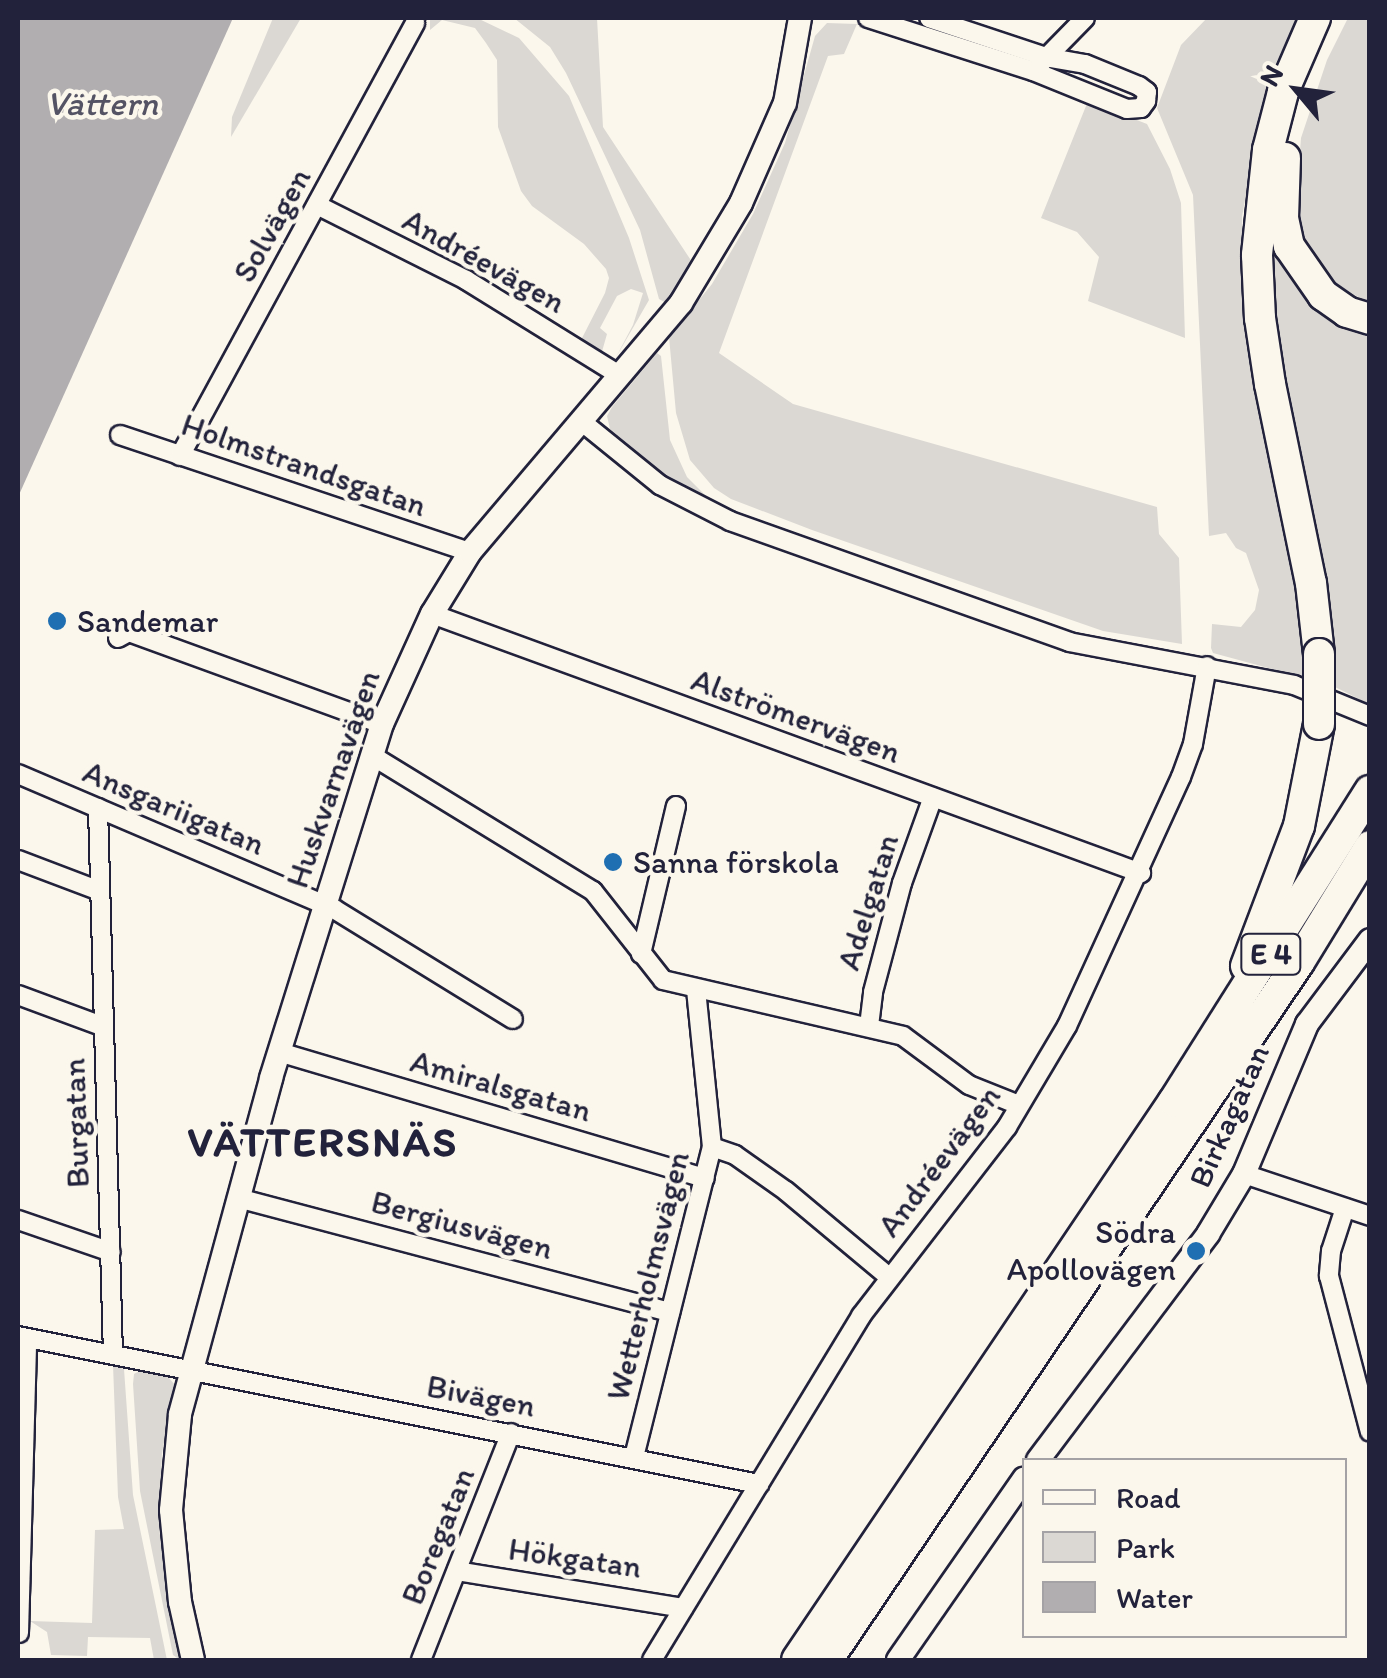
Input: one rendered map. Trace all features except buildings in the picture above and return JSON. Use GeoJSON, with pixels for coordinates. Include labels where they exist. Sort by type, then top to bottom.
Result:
{"type":"FeatureCollection","features":[{"type":"Feature","properties":{"kind":"highway"},"geometry":{"type":"LineString","coordinates":[[1174,1101],[1237,986],[1280,883],[1299,826],[1319,724],[1319,654],[1310,583],[1270,384],[1260,318],[1257,255],[1268,150],[1283,92],[1315,18]]}},
{"type":"Feature","properties":{"kind":"highway"},"geometry":{"type":"LineString","coordinates":[[1333,18],[1292,122],[1282,184],[1283,218],[1290,246],[1323,295],[1347,312],[1370,320]]}},
{"type":"Feature","properties":{"kind":"highway","name":"E 4"},"geometry":{"type":"LineString","coordinates":[[797,1660],[1174,1101],[1366,798]]}},
{"type":"Feature","properties":{"kind":"highway","name":"E 4"},"geometry":{"type":"LineString","coordinates":[[828,1660],[1180,1140],[1370,846]]}},
{"type":"Feature","properties":{"kind":"street","name":"Huskvarnavägen"},"geometry":{"type":"LineString","coordinates":[[193,1660],[180,1602],[172,1510],[180,1414],[279,1052],[382,724],[432,614],[470,552],[681,303],[741,203],[784,104],[800,18]]}},
{"type":"Feature","properties":{"kind":"street"},"geometry":{"type":"LineString","coordinates":[[868,18],[892,20],[1040,64],[1085,64],[1147,92],[1146,101],[1141,108],[1127,109],[1040,64],[930,18]]}},
{"type":"Feature","properties":{"kind":"street"},"geometry":{"type":"LineString","coordinates":[[1040,64],[1085,18]]}},
{"type":"Feature","properties":{"kind":"street","name":"Solvägen"},"geometry":{"type":"LineString","coordinates":[[180,456],[415,24]]}},
{"type":"Feature","properties":{"kind":"street","name":"Andréevägen"},"geometry":{"type":"LineString","coordinates":[[317,204],[466,280],[620,375]]}},
{"type":"Feature","properties":{"kind":"street"},"geometry":{"type":"LineString","coordinates":[[581,421],[660,486],[730,521],[1069,642],[1294,685],[1370,716]]}},
{"type":"Feature","properties":{"kind":"street","name":"Holmstrandsgatan"},"geometry":{"type":"LineString","coordinates":[[120,435],[470,552]]}},
{"type":"Feature","properties":{"kind":"street","name":"Alströmervägen"},"geometry":{"type":"LineString","coordinates":[[432,614],[1141,873]]}},
{"type":"Feature","properties":{"kind":"street"},"geometry":{"type":"LineString","coordinates":[[118,638],[129,632],[382,724]]}},
{"type":"Feature","properties":{"kind":"street","name":"Andréevägen"},"geometry":{"type":"LineString","coordinates":[[652,1660],[889,1278],[1020,1105],[1067,1026],[1141,873],[1193,744],[1207,666]]}},
{"type":"Feature","properties":{"kind":"street"},"geometry":{"type":"LineString","coordinates":[[371,756],[593,891],[663,980],[903,1036],[969,1084],[1020,1105]]}},
{"type":"Feature","properties":{"kind":"street","name":"Ansgariigatan"},"geometry":{"type":"LineString","coordinates":[[18,774],[324,904],[513,1020]]}},
{"type":"Feature","properties":{"kind":"street","name":"Adelgatan"},"geometry":{"type":"LineString","coordinates":[[869,1026],[873,992],[902,883],[933,797]]}},
{"type":"Feature","properties":{"kind":"street"},"geometry":{"type":"LineString","coordinates":[[642,954],[676,806]]}},
{"type":"Feature","properties":{"kind":"street","name":"Burgatan"},"geometry":{"type":"LineString","coordinates":[[98,808],[97,890],[113,1354]]}},
{"type":"Feature","properties":{"kind":"street"},"geometry":{"type":"LineString","coordinates":[[18,860],[97,890]]}},
{"type":"Feature","properties":{"kind":"street","name":"Birkagatan"},"geometry":{"type":"LineString","coordinates":[[1040,1458],[1202,1243],[1244,1174],[1306,1024],[1370,940]]}},
{"type":"Feature","properties":{"kind":"street","name":"Wetterholmsvägen"},"geometry":{"type":"LineString","coordinates":[[634,1457],[712,1147],[696,989]]}},
{"type":"Feature","properties":{"kind":"street"},"geometry":{"type":"LineString","coordinates":[[18,995],[102,1026]]}},
{"type":"Feature","properties":{"kind":"street","name":"Amiralsgatan"},"geometry":{"type":"LineString","coordinates":[[279,1052],[705,1178]]}},
{"type":"Feature","properties":{"kind":"street"},"geometry":{"type":"LineString","coordinates":[[712,1147],[735,1155],[786,1191],[889,1278]]}},
{"type":"Feature","properties":{"kind":"street"},"geometry":{"type":"LineString","coordinates":[[1244,1174],[1370,1216]]}},
{"type":"Feature","properties":{"kind":"street","name":"Bergiusvägen"},"geometry":{"type":"LineString","coordinates":[[238,1198],[670,1312]]}},
{"type":"Feature","properties":{"kind":"street"},"geometry":{"type":"LineString","coordinates":[[1345,1208],[1331,1250],[1329,1276],[1370,1432]]}},
{"type":"Feature","properties":{"kind":"street"},"geometry":{"type":"LineString","coordinates":[[18,1220],[110,1252]]}},
{"type":"Feature","properties":{"kind":"street"},"geometry":{"type":"LineString","coordinates":[[19,1633],[22,1336]]}},
{"type":"Feature","properties":{"kind":"street","name":"Bivägen"},"geometry":{"type":"LineString","coordinates":[[22,1336],[759,1484]]}},
{"type":"Feature","properties":{"kind":"street","name":"Boregatan"},"geometry":{"type":"LineString","coordinates":[[421,1660],[511,1433]]}},
{"type":"Feature","properties":{"kind":"street"},"geometry":{"type":"LineString","coordinates":[[898,1660],[1022,1483]]}},
{"type":"Feature","properties":{"kind":"street","name":"Hökgatan"},"geometry":{"type":"LineString","coordinates":[[457,1572],[683,1608]]}},
{"type":"Feature","properties":{"kind":"green space"},"geometry":{"type":"Polygon","coordinates":[[[273,18],[301,18],[231,137],[232,117],[273,18]]]}},
{"type":"Feature","properties":{"kind":"green space"},"geometry":{"type":"Polygon","coordinates":[[[430,18],[477,18],[519,38],[569,96],[629,238],[649,300],[615,359],[633,325],[643,293],[631,289],[617,296],[600,328],[607,334],[601,355],[580,342],[605,293],[609,278],[606,269],[584,244],[532,206],[521,191],[498,127],[497,60],[486,43],[475,28],[442,20],[430,30],[430,18]]]}},
{"type":"Feature","properties":{"kind":"green space"},"geometry":{"type":"Polygon","coordinates":[[[514,18],[597,18],[603,127],[694,265],[666,303],[659,299],[640,230],[566,73],[550,47],[514,18]]]}},
{"type":"Feature","properties":{"kind":"green space"},"geometry":{"type":"Polygon","coordinates":[[[1207,18],[1298,18],[1276,63],[1255,143],[1242,217],[1243,285],[1252,358],[1294,555],[1309,679],[1213,653],[1211,648],[1212,624],[1241,627],[1255,610],[1259,590],[1246,553],[1236,548],[1226,533],[1209,536],[1193,195],[1157,108],[1181,45],[1207,18]]]}},
{"type":"Feature","properties":{"kind":"green space"},"geometry":{"type":"Polygon","coordinates":[[[1348,18],[1369,18],[1369,304],[1326,277],[1309,256],[1296,203],[1301,138],[1327,60],[1348,18]]]}},
{"type":"Feature","properties":{"kind":"green space"},"geometry":{"type":"Polygon","coordinates":[[[827,23],[857,24],[844,54],[828,56],[719,353],[793,404],[1157,507],[1159,534],[1179,558],[1182,644],[1103,631],[812,530],[731,499],[714,488],[690,460],[676,413],[669,337],[712,284],[753,214],[785,143],[815,36],[827,23]]]}},
{"type":"Feature","properties":{"kind":"green space"},"geometry":{"type":"Polygon","coordinates":[[[1292,96],[1278,171],[1282,248],[1369,328],[1369,704],[1335,687],[1327,593],[1274,339],[1267,254],[1278,139],[1292,96]]]}},
{"type":"Feature","properties":{"kind":"green space"},"geometry":{"type":"Polygon","coordinates":[[[1088,101],[1147,124],[1170,169],[1181,203],[1185,338],[1088,301],[1099,257],[1077,232],[1041,218],[1088,101]]]}},
{"type":"Feature","properties":{"kind":"green space"},"geometry":{"type":"Polygon","coordinates":[[[657,353],[661,356],[670,440],[687,477],[713,503],[670,479],[610,429],[607,416],[612,407],[657,353]]]}},
{"type":"Feature","properties":{"kind":"green space"},"geometry":{"type":"Polygon","coordinates":[[[113,1365],[124,1369],[133,1495],[167,1660],[154,1660],[150,1638],[88,1637],[87,1656],[51,1655],[47,1632],[30,1621],[92,1623],[95,1530],[124,1529],[118,1497],[113,1365]]]}},
{"type":"Feature","properties":{"kind":"green space"},"geometry":{"type":"Polygon","coordinates":[[[141,1370],[168,1377],[175,1385],[162,1453],[159,1529],[180,1660],[173,1655],[140,1491],[133,1384],[134,1374],[141,1370]]]}},
{"type":"Feature","properties":{"kind":"water","name":"Vättern"},"geometry":{"type":"Polygon","coordinates":[[[18,18],[233,18],[18,497],[18,18]]]}},
{"type":"Feature","properties":{"kind":"place","name":"Sandemar"},"geometry":{"type":"Point","coordinates":[57,621]}},
{"type":"Feature","properties":{"kind":"place","name":"Sanna förskola"},"geometry":{"type":"Point","coordinates":[613,862]}},
{"type":"Feature","properties":{"kind":"place","name":"Södra Apollovägen"},"geometry":{"type":"Point","coordinates":[1196,1251]}},
{"type":"Feature","properties":{"kind":"district","name":"VÄTTERSNÄS"},"geometry":{"type":"Point","coordinates":[323,1142]}}]}
